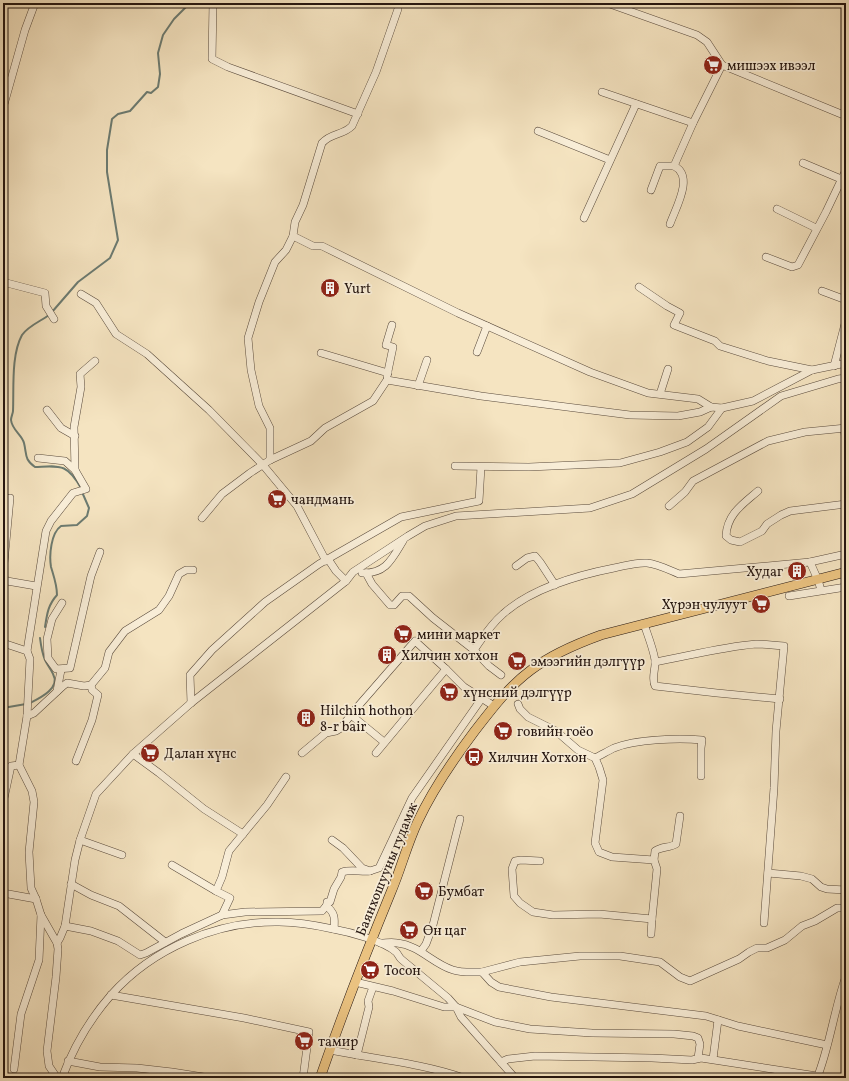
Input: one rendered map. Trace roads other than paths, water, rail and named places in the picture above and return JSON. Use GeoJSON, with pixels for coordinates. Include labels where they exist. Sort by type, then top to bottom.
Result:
{"type":"FeatureCollection","features":[{"type":"Feature","properties":{"kind":"main road","name":"Баянхошууны гудамж"},"geometry":{"type":"LineString","coordinates":[[320,1078],[356,982],[375,942],[418,822],[440,781],[494,706],[519,680],[531,670],[563,650],[601,635],[846,572]]}},
{"type":"Feature","properties":{"kind":"street"},"geometry":{"type":"LineString","coordinates":[[3,108],[25,30],[35,3]]}},
{"type":"Feature","properties":{"kind":"street"},"geometry":{"type":"LineString","coordinates":[[213,3],[212,59],[228,67],[358,114]]}},
{"type":"Feature","properties":{"kind":"street"},"geometry":{"type":"LineString","coordinates":[[270,460],[270,428],[259,406],[251,370],[248,338],[259,302],[275,262],[286,250],[293,236],[295,222],[303,205],[322,143],[328,137],[347,132],[352,126],[376,72],[398,9],[398,3]]}},
{"type":"Feature","properties":{"kind":"street"},"geometry":{"type":"LineString","coordinates":[[608,3],[697,35],[707,42],[722,65],[846,116]]}},
{"type":"Feature","properties":{"kind":"street"},"geometry":{"type":"LineString","coordinates":[[674,166],[693,123],[722,65]]}},
{"type":"Feature","properties":{"kind":"street"},"geometry":{"type":"LineString","coordinates":[[602,92],[693,123]]}},
{"type":"Feature","properties":{"kind":"street"},"geometry":{"type":"LineString","coordinates":[[584,218],[636,104]]}},
{"type":"Feature","properties":{"kind":"street"},"geometry":{"type":"LineString","coordinates":[[538,131],[610,160]]}},
{"type":"Feature","properties":{"kind":"street"},"geometry":{"type":"LineString","coordinates":[[803,163],[841,179]]}},
{"type":"Feature","properties":{"kind":"street"},"geometry":{"type":"LineString","coordinates":[[651,190],[660,166],[674,166],[679,168],[684,175],[684,186],[670,224]]}},
{"type":"Feature","properties":{"kind":"street"},"geometry":{"type":"LineString","coordinates":[[766,257],[792,266],[798,265],[846,170]]}},
{"type":"Feature","properties":{"kind":"street"},"geometry":{"type":"LineString","coordinates":[[777,209],[816,228]]}},
{"type":"Feature","properties":{"kind":"street"},"geometry":{"type":"LineString","coordinates":[[293,236],[313,246],[322,246],[487,326],[590,372],[648,393],[698,399],[710,407],[722,408],[753,401],[812,370],[846,364]]}},
{"type":"Feature","properties":{"kind":"street"},"geometry":{"type":"LineString","coordinates":[[3,282],[45,293],[46,306],[52,316]]}},
{"type":"Feature","properties":{"kind":"street"},"geometry":{"type":"LineString","coordinates":[[639,287],[680,313],[674,325],[715,341],[720,346],[768,362],[812,370]]}},
{"type":"Feature","properties":{"kind":"street"},"geometry":{"type":"LineString","coordinates":[[822,291],[846,300]]}},
{"type":"Feature","properties":{"kind":"street"},"geometry":{"type":"LineString","coordinates":[[81,294],[96,303],[116,334],[153,359],[209,410],[263,465],[297,506],[327,560],[346,581]]}},
{"type":"Feature","properties":{"kind":"street"},"geometry":{"type":"LineString","coordinates":[[834,366],[846,320]]}},
{"type":"Feature","properties":{"kind":"street"},"geometry":{"type":"LineString","coordinates":[[202,518],[222,494],[270,460],[311,441],[326,428],[373,401],[387,376],[393,347],[386,345],[392,325]]}},
{"type":"Feature","properties":{"kind":"street"},"geometry":{"type":"LineString","coordinates":[[477,352],[487,326]]}},
{"type":"Feature","properties":{"kind":"street"},"geometry":{"type":"LineString","coordinates":[[321,353],[418,386],[481,396],[630,415],[678,416],[700,412],[710,407]]}},
{"type":"Feature","properties":{"kind":"street"},"geometry":{"type":"LineString","coordinates":[[418,386],[427,360]]}},
{"type":"Feature","properties":{"kind":"street"},"geometry":{"type":"LineString","coordinates":[[57,1078],[49,1066],[47,1051],[58,949],[57,943],[41,915],[31,888],[29,852],[34,802],[32,791],[19,765],[27,713],[30,659],[27,651],[36,586],[46,531],[51,521],[73,493],[83,490],[75,470],[74,427],[80,387],[80,374],[95,361]]}},
{"type":"Feature","properties":{"kind":"street"},"geometry":{"type":"LineString","coordinates":[[660,394],[668,369]]}},
{"type":"Feature","properties":{"kind":"street"},"geometry":{"type":"LineString","coordinates":[[57,943],[65,926],[75,860],[80,840],[96,794],[132,754],[190,703],[346,581],[353,572],[425,526],[456,516],[590,508],[632,494],[706,449],[781,396],[846,378]]}},
{"type":"Feature","properties":{"kind":"street"},"geometry":{"type":"LineString","coordinates":[[455,466],[529,467],[620,463],[660,452],[687,442],[708,428],[722,408]]}},
{"type":"Feature","properties":{"kind":"street"},"geometry":{"type":"LineString","coordinates":[[47,410],[61,428],[75,436]]}},
{"type":"Feature","properties":{"kind":"street"},"geometry":{"type":"LineString","coordinates":[[669,506],[685,492],[693,481],[768,441],[805,432],[845,428],[846,443]]}},
{"type":"Feature","properties":{"kind":"street"},"geometry":{"type":"LineString","coordinates":[[38,458],[65,461],[75,470]]}},
{"type":"Feature","properties":{"kind":"street"},"geometry":{"type":"LineString","coordinates":[[190,703],[190,675],[212,650],[265,602],[291,582],[401,517],[479,501],[481,467]]}},
{"type":"Feature","properties":{"kind":"street"},"geometry":{"type":"LineString","coordinates":[[758,491],[739,507],[731,517],[726,529],[726,536],[731,540],[740,542],[752,537],[762,531],[767,524],[790,511],[846,504]]}},
{"type":"Feature","properties":{"kind":"street"},"geometry":{"type":"LineString","coordinates":[[3,574],[10,498]]}},
{"type":"Feature","properties":{"kind":"street"},"geometry":{"type":"LineString","coordinates":[[425,526],[438,509]]}},
{"type":"Feature","properties":{"kind":"street"},"geometry":{"type":"LineString","coordinates":[[353,572],[366,573],[378,571],[388,565],[405,538]]}},
{"type":"Feature","properties":{"kind":"street"},"geometry":{"type":"LineString","coordinates":[[62,604],[52,619],[47,639],[48,658],[56,669],[61,670],[70,668],[91,576],[100,552]]}},
{"type":"Feature","properties":{"kind":"street"},"geometry":{"type":"LineString","coordinates":[[474,650],[487,631],[503,614],[520,602],[555,585],[587,574],[633,564],[648,563],[679,574],[810,562],[846,554]]}},
{"type":"Feature","properties":{"kind":"street"},"geometry":{"type":"LineString","coordinates":[[516,566],[527,558],[534,556],[540,562],[555,585]]}},
{"type":"Feature","properties":{"kind":"street"},"geometry":{"type":"LineString","coordinates":[[810,562],[821,590]]}},
{"type":"Feature","properties":{"kind":"street"},"geometry":{"type":"LineString","coordinates":[[27,713],[34,713],[67,683],[84,686],[91,684],[105,668],[108,652],[125,632],[159,610],[169,596],[179,574],[186,570],[193,570]]}},
{"type":"Feature","properties":{"kind":"street"},"geometry":{"type":"LineString","coordinates":[[366,573],[372,584],[390,605],[394,605],[402,596],[409,596],[433,618],[474,650],[500,675]]}},
{"type":"Feature","properties":{"kind":"street"},"geometry":{"type":"LineString","coordinates":[[3,577],[7,581],[36,586]]}},
{"type":"Feature","properties":{"kind":"street"},"geometry":{"type":"LineString","coordinates":[[789,596],[846,587]]}},
{"type":"Feature","properties":{"kind":"street"},"geometry":{"type":"LineString","coordinates":[[644,624],[655,662],[653,682],[655,686],[716,694],[780,699]]}},
{"type":"Feature","properties":{"kind":"street"},"geometry":{"type":"LineString","coordinates":[[302,753],[326,733],[336,731],[341,728],[415,641],[464,687],[494,706]]}},
{"type":"Feature","properties":{"kind":"street"},"geometry":{"type":"LineString","coordinates":[[3,643],[27,651]]}},
{"type":"Feature","properties":{"kind":"street"},"geometry":{"type":"LineString","coordinates":[[655,662],[714,650],[757,644],[784,646],[776,731],[774,788],[764,923]]}},
{"type":"Feature","properties":{"kind":"street"},"geometry":{"type":"LineString","coordinates":[[376,753],[446,669]]}},
{"type":"Feature","properties":{"kind":"street"},"geometry":{"type":"LineString","coordinates":[[57,691],[61,670]]}},
{"type":"Feature","properties":{"kind":"street"},"geometry":{"type":"LineString","coordinates":[[76,761],[92,720],[98,695],[92,690],[91,684]]}},
{"type":"Feature","properties":{"kind":"street"},"geometry":{"type":"LineString","coordinates":[[140,955],[222,915],[245,912],[305,910],[322,911],[327,902],[330,902],[342,872],[347,870],[363,872],[379,868],[412,798],[482,698]]}},
{"type":"Feature","properties":{"kind":"street"},"geometry":{"type":"LineString","coordinates":[[518,704],[520,709],[528,717],[556,731],[578,750],[595,758],[600,767],[603,780],[595,843],[599,852],[612,857],[654,860]]}},
{"type":"Feature","properties":{"kind":"street"},"geometry":{"type":"LineString","coordinates":[[351,715],[384,742]]}},
{"type":"Feature","properties":{"kind":"street"},"geometry":{"type":"LineString","coordinates":[[595,758],[625,744],[655,741],[702,740],[701,776]]}},
{"type":"Feature","properties":{"kind":"street"},"geometry":{"type":"LineString","coordinates":[[132,754],[159,773],[204,809],[242,834]]}},
{"type":"Feature","properties":{"kind":"street"},"geometry":{"type":"LineString","coordinates":[[3,803],[11,766],[19,765]]}},
{"type":"Feature","properties":{"kind":"street"},"geometry":{"type":"LineString","coordinates":[[216,891],[222,877],[229,851],[267,805],[286,777]]}},
{"type":"Feature","properties":{"kind":"street"},"geometry":{"type":"LineString","coordinates":[[651,934],[657,869],[654,860],[655,850],[676,844],[680,816]]}},
{"type":"Feature","properties":{"kind":"street"},"geometry":{"type":"LineString","coordinates":[[420,951],[426,944],[433,925],[460,819]]}},
{"type":"Feature","properties":{"kind":"street"},"geometry":{"type":"LineString","coordinates":[[80,840],[122,855]]}},
{"type":"Feature","properties":{"kind":"street"},"geometry":{"type":"LineString","coordinates":[[332,840],[343,848],[362,868],[370,871]]}},
{"type":"Feature","properties":{"kind":"street"},"geometry":{"type":"LineString","coordinates":[[540,861],[515,861],[512,869],[514,896],[520,903],[533,912],[553,915],[599,914],[652,919]]}},
{"type":"Feature","properties":{"kind":"street"},"geometry":{"type":"LineString","coordinates":[[172,865],[230,898],[222,915]]}},
{"type":"Feature","properties":{"kind":"street"},"geometry":{"type":"LineString","coordinates":[[768,873],[801,876],[812,879],[827,889],[846,890]]}},
{"type":"Feature","properties":{"kind":"street"},"geometry":{"type":"LineString","coordinates":[[72,884],[91,895],[119,906],[165,942]]}},
{"type":"Feature","properties":{"kind":"street"},"geometry":{"type":"LineString","coordinates":[[3,893],[36,899]]}},
{"type":"Feature","properties":{"kind":"street"},"geometry":{"type":"LineString","coordinates":[[326,906],[331,910],[335,917],[334,929]]}},
{"type":"Feature","properties":{"kind":"street"},"geometry":{"type":"LineString","coordinates":[[375,942],[397,943],[420,951],[448,968],[456,971],[482,972],[520,962],[580,956],[620,956],[660,962],[680,978],[690,981],[739,959],[757,948],[767,948],[785,940],[802,926],[815,921],[836,908],[846,908]]}},
{"type":"Feature","properties":{"kind":"street"},"geometry":{"type":"LineString","coordinates":[[14,1069],[21,1014],[39,960],[41,915]]}},
{"type":"Feature","properties":{"kind":"street"},"geometry":{"type":"LineString","coordinates":[[62,1078],[68,1061],[84,1032],[111,995],[136,971],[159,955],[185,942],[230,927],[254,923],[280,922],[310,924],[334,929],[375,942],[397,953],[401,959],[456,1006],[461,1017],[515,1078]]}},
{"type":"Feature","properties":{"kind":"street"},"geometry":{"type":"LineString","coordinates":[[65,926],[91,931],[118,941],[140,955]]}},
{"type":"Feature","properties":{"kind":"street"},"geometry":{"type":"LineString","coordinates":[[136,971],[140,955]]}},
{"type":"Feature","properties":{"kind":"street"},"geometry":{"type":"LineString","coordinates":[[482,972],[491,982],[499,987],[551,997],[706,1016],[738,1026],[827,1045]]}},
{"type":"Feature","properties":{"kind":"street"},"geometry":{"type":"LineString","coordinates":[[501,1062],[508,1059],[535,1056],[692,1060],[698,1058],[713,1059],[817,1077],[827,1045],[840,992],[846,976]]}},
{"type":"Feature","properties":{"kind":"street"},"geometry":{"type":"LineString","coordinates":[[356,982],[394,991],[444,1007],[456,1006],[495,1022],[530,1029],[592,1033],[674,1034],[693,1036],[698,1038],[700,1041],[698,1058]]}},
{"type":"Feature","properties":{"kind":"street"},"geometry":{"type":"LineString","coordinates":[[358,1055],[368,1001],[373,987]]}},
{"type":"Feature","properties":{"kind":"street"},"geometry":{"type":"LineString","coordinates":[[111,995],[244,1018],[310,1032],[303,1078]]}},
{"type":"Feature","properties":{"kind":"street"},"geometry":{"type":"LineString","coordinates":[[713,1059],[718,1020]]}},
{"type":"Feature","properties":{"kind":"street"},"geometry":{"type":"LineString","coordinates":[[330,1050],[406,1064],[464,1078]]}},
{"type":"Feature","properties":{"kind":"street"},"geometry":{"type":"LineString","coordinates":[[68,1061],[100,1067],[137,1068],[210,1078]]}},
{"type":"Feature","properties":{"kind":"waterway"},"geometry":{"type":"LineString","coordinates":[[52,312],[78,282],[110,258],[118,240],[107,172],[107,150],[112,119],[118,114],[130,111],[147,92],[151,93],[158,87],[160,74],[158,53],[163,35],[174,19],[190,3]]}},
{"type":"Feature","properties":{"kind":"waterway"},"geometry":{"type":"LineString","coordinates":[[49,315],[28,329],[22,335],[18,343],[13,382],[13,411],[11,420],[13,427],[23,440],[26,456],[31,464],[35,467],[51,466],[67,470],[81,488]]}},
{"type":"Feature","properties":{"kind":"waterway"},"geometry":{"type":"LineString","coordinates":[[45,627],[47,614],[57,595],[56,584],[50,562],[53,539],[61,526],[77,525],[87,516],[89,508],[82,492]]}},
{"type":"Feature","properties":{"kind":"waterway"},"geometry":{"type":"LineString","coordinates":[[30,703],[48,692],[52,688],[55,679],[43,655],[40,638]]}},
{"type":"Feature","properties":{"kind":"waterway"},"geometry":{"type":"LineString","coordinates":[[3,708],[26,704]]}},
{"type":"Feature","properties":{"kind":"place","name":"мишээх ивээл"},"geometry":{"type":"Point","coordinates":[713,65]}},
{"type":"Feature","properties":{"kind":"place","name":"Yurt"},"geometry":{"type":"Point","coordinates":[330,288]}},
{"type":"Feature","properties":{"kind":"place","name":"чандмань"},"geometry":{"type":"Point","coordinates":[277,499]}},
{"type":"Feature","properties":{"kind":"place","name":"Худаг"},"geometry":{"type":"Point","coordinates":[797,571]}},
{"type":"Feature","properties":{"kind":"place","name":"Хүрэн чулуут"},"geometry":{"type":"Point","coordinates":[761,604]}},
{"type":"Feature","properties":{"kind":"place","name":"мини маркет"},"geometry":{"type":"Point","coordinates":[403,634]}},
{"type":"Feature","properties":{"kind":"place","name":"Хилчин хотхон"},"geometry":{"type":"Point","coordinates":[387,655]}},
{"type":"Feature","properties":{"kind":"place","name":"эмээгийн дэлгүүр"},"geometry":{"type":"Point","coordinates":[517,661]}},
{"type":"Feature","properties":{"kind":"place","name":"хүнсний дэлгүүр"},"geometry":{"type":"Point","coordinates":[449,692]}},
{"type":"Feature","properties":{"kind":"place","name":"Hilchin hothon 8-r bair"},"geometry":{"type":"Point","coordinates":[306,718]}},
{"type":"Feature","properties":{"kind":"place","name":"говийн гоёо"},"geometry":{"type":"Point","coordinates":[503,731]}},
{"type":"Feature","properties":{"kind":"place","name":"Далан хүнс"},"geometry":{"type":"Point","coordinates":[150,753]}},
{"type":"Feature","properties":{"kind":"place","name":"Хилчин Хотхон"},"geometry":{"type":"Point","coordinates":[474,757]}},
{"type":"Feature","properties":{"kind":"place","name":"Бумбат"},"geometry":{"type":"Point","coordinates":[424,891]}},
{"type":"Feature","properties":{"kind":"place","name":"Өн цаг"},"geometry":{"type":"Point","coordinates":[409,930]}},
{"type":"Feature","properties":{"kind":"place","name":"Тосон"},"geometry":{"type":"Point","coordinates":[370,970]}},
{"type":"Feature","properties":{"kind":"place","name":"тамир"},"geometry":{"type":"Point","coordinates":[304,1041]}}]}
